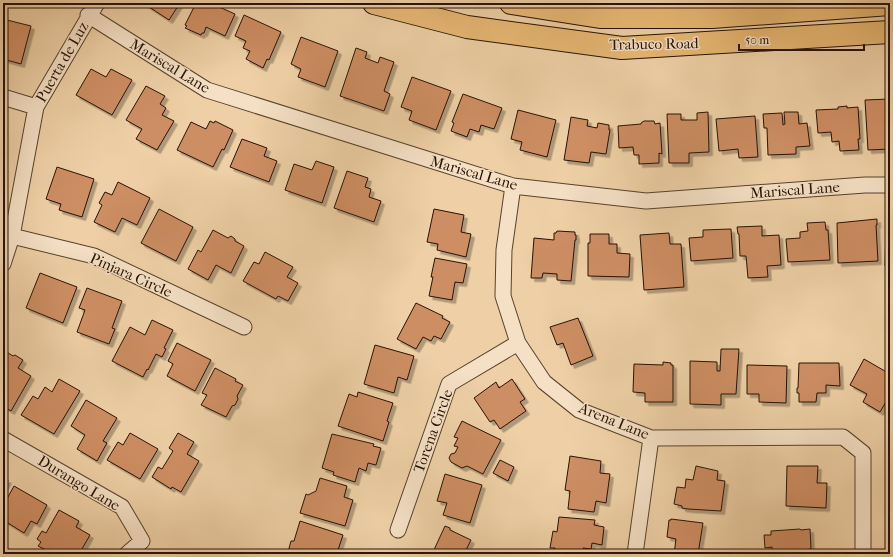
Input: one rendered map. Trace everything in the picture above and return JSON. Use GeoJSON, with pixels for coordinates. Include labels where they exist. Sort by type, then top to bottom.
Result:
{"type":"FeatureCollection","features":[{"type":"Feature","properties":{"kind":"main road","name":"Trabuco Road"},"geometry":{"type":"LineString","coordinates":[[374,3],[467,27],[622,48],[890,32]]}},
{"type":"Feature","properties":{"kind":"main road","name":"Trabuco Road"},"geometry":{"type":"LineString","coordinates":[[511,3],[607,17],[712,17],[890,4]]}},
{"type":"Feature","properties":{"kind":"street","name":"Puerta de Luz"},"geometry":{"type":"LineString","coordinates":[[3,264],[12,236],[36,107],[93,9]]}},
{"type":"Feature","properties":{"kind":"street","name":"Mariscal Lane"},"geometry":{"type":"LineString","coordinates":[[93,9],[207,90],[513,186],[646,201],[865,185],[890,185]]}},
{"type":"Feature","properties":{"kind":"street"},"geometry":{"type":"LineString","coordinates":[[3,97],[36,107]]}},
{"type":"Feature","properties":{"kind":"street","name":"Arena Lane"},"geometry":{"type":"LineString","coordinates":[[513,186],[504,250],[503,296],[518,343],[544,382],[579,410],[651,438],[843,437],[863,453],[863,554]]}},
{"type":"Feature","properties":{"kind":"street","name":"Pinjara Circle"},"geometry":{"type":"LineString","coordinates":[[12,236],[94,256],[244,327]]}},
{"type":"Feature","properties":{"kind":"street","name":"Torena Circle"},"geometry":{"type":"LineString","coordinates":[[398,530],[449,384],[518,343]]}},
{"type":"Feature","properties":{"kind":"street"},"geometry":{"type":"LineString","coordinates":[[635,554],[651,438]]}},
{"type":"Feature","properties":{"kind":"street","name":"Durango Lane"},"geometry":{"type":"LineString","coordinates":[[3,439],[122,507],[142,541],[127,554]]}},
{"type":"Feature","properties":{"kind":"building"},"geometry":{"type":"Polygon","coordinates":[[[143,3],[180,3],[169,20],[143,3]]]}},
{"type":"Feature","properties":{"kind":"building"},"geometry":{"type":"Polygon","coordinates":[[[196,3],[216,3],[217,6],[235,14],[225,36],[206,27],[204,33],[201,35],[185,28],[187,26],[185,25],[196,3]]]}},
{"type":"Feature","properties":{"kind":"building"},"geometry":{"type":"Polygon","coordinates":[[[244,15],[281,32],[269,60],[267,59],[263,68],[246,59],[250,51],[243,48],[246,41],[235,36],[244,15]]]}},
{"type":"Feature","properties":{"kind":"building"},"geometry":{"type":"Polygon","coordinates":[[[3,19],[31,26],[21,64],[3,59],[3,19]]]}},
{"type":"Feature","properties":{"kind":"building"},"geometry":{"type":"Polygon","coordinates":[[[301,37],[338,51],[325,87],[298,77],[301,69],[291,64],[301,37]]]}},
{"type":"Feature","properties":{"kind":"building"},"geometry":{"type":"Polygon","coordinates":[[[356,48],[367,52],[365,58],[378,63],[380,57],[394,62],[384,91],[390,94],[384,111],[340,96],[356,48]]]}},
{"type":"Feature","properties":{"kind":"building"},"geometry":{"type":"Polygon","coordinates":[[[91,69],[106,77],[111,69],[132,80],[112,115],[76,95],[91,69]]]}},
{"type":"Feature","properties":{"kind":"building"},"geometry":{"type":"Polygon","coordinates":[[[412,77],[451,91],[436,130],[409,120],[412,111],[401,107],[412,77]]]}},
{"type":"Feature","properties":{"kind":"building"},"geometry":{"type":"Polygon","coordinates":[[[146,86],[165,96],[160,104],[166,108],[162,115],[174,121],[157,150],[136,139],[142,129],[126,120],[146,86]]]}},
{"type":"Feature","properties":{"kind":"building"},"geometry":{"type":"Polygon","coordinates":[[[463,94],[502,108],[494,129],[481,125],[479,132],[470,129],[467,137],[451,131],[454,123],[452,122],[463,94]]]}},
{"type":"Feature","properties":{"kind":"building"},"geometry":{"type":"Polygon","coordinates":[[[890,99],[890,149],[868,150],[865,100],[890,99]]]}},
{"type":"Feature","properties":{"kind":"building"},"geometry":{"type":"Polygon","coordinates":[[[847,106],[847,108],[858,107],[860,139],[858,139],[859,150],[840,151],[839,141],[832,142],[831,132],[818,133],[816,110],[838,109],[838,107],[847,106]]]}},
{"type":"Feature","properties":{"kind":"building"},"geometry":{"type":"Polygon","coordinates":[[[518,110],[556,120],[547,157],[520,150],[522,142],[511,139],[518,110]]]}},
{"type":"Feature","properties":{"kind":"building"},"geometry":{"type":"Polygon","coordinates":[[[708,112],[709,152],[689,153],[689,163],[669,163],[667,114],[681,114],[681,120],[697,120],[697,113],[708,112]]]}},
{"type":"Feature","properties":{"kind":"building"},"geometry":{"type":"Polygon","coordinates":[[[784,112],[798,112],[799,124],[807,123],[810,146],[796,147],[796,154],[768,155],[767,128],[764,128],[763,114],[782,113],[783,125],[785,124],[784,112]]]}},
{"type":"Feature","properties":{"kind":"building"},"geometry":{"type":"Polygon","coordinates":[[[755,116],[758,157],[739,158],[738,149],[719,151],[716,119],[755,116]]]}},
{"type":"Feature","properties":{"kind":"building"},"geometry":{"type":"Polygon","coordinates":[[[571,117],[588,120],[587,126],[597,128],[598,123],[609,125],[610,130],[606,154],[591,152],[589,163],[564,160],[571,117]]]}},
{"type":"Feature","properties":{"kind":"building"},"geometry":{"type":"Polygon","coordinates":[[[210,121],[214,123],[215,121],[233,130],[224,150],[222,149],[213,167],[177,150],[191,122],[206,129],[210,121]]]}},
{"type":"Feature","properties":{"kind":"building"},"geometry":{"type":"Polygon","coordinates":[[[644,121],[654,121],[655,124],[660,123],[662,154],[659,153],[659,163],[639,164],[639,155],[634,155],[633,147],[619,148],[618,126],[641,124],[644,121]]]}},
{"type":"Feature","properties":{"kind":"building"},"geometry":{"type":"Polygon","coordinates":[[[242,139],[267,148],[264,156],[277,161],[269,182],[230,167],[242,139]]]}},
{"type":"Feature","properties":{"kind":"building"},"geometry":{"type":"Polygon","coordinates":[[[316,161],[334,167],[322,203],[285,190],[294,164],[312,170],[316,161]]]}},
{"type":"Feature","properties":{"kind":"building"},"geometry":{"type":"Polygon","coordinates":[[[57,167],[94,179],[82,217],[59,210],[61,204],[46,199],[57,167]]]}},
{"type":"Feature","properties":{"kind":"building"},"geometry":{"type":"Polygon","coordinates":[[[347,171],[368,178],[365,187],[371,189],[369,197],[381,201],[374,222],[334,208],[347,171]]]}},
{"type":"Feature","properties":{"kind":"building"},"geometry":{"type":"Polygon","coordinates":[[[118,182],[150,198],[137,225],[122,218],[115,232],[94,222],[102,205],[99,203],[105,192],[112,195],[118,182]]]}},
{"type":"Feature","properties":{"kind":"building"},"geometry":{"type":"Polygon","coordinates":[[[159,209],[193,227],[176,261],[141,243],[159,209]]]}},
{"type":"Feature","properties":{"kind":"building"},"geometry":{"type":"Polygon","coordinates":[[[434,209],[464,215],[461,232],[471,234],[466,257],[437,250],[438,244],[427,242],[434,209]]]}},
{"type":"Feature","properties":{"kind":"building"},"geometry":{"type":"Polygon","coordinates":[[[877,219],[878,261],[838,263],[837,223],[877,219]]]}},
{"type":"Feature","properties":{"kind":"building"},"geometry":{"type":"Polygon","coordinates":[[[825,222],[826,230],[828,230],[830,260],[788,262],[786,239],[800,238],[800,232],[808,231],[807,223],[825,222]]]}},
{"type":"Feature","properties":{"kind":"building"},"geometry":{"type":"Polygon","coordinates":[[[762,226],[762,236],[779,235],[781,265],[767,266],[768,277],[748,278],[746,256],[740,256],[739,234],[737,227],[762,226]]]}},
{"type":"Feature","properties":{"kind":"building"},"geometry":{"type":"Polygon","coordinates":[[[731,229],[733,258],[691,261],[689,238],[703,237],[703,230],[731,229]]]}},
{"type":"Feature","properties":{"kind":"building"},"geometry":{"type":"Polygon","coordinates":[[[886,229],[890,229],[890,266],[885,266],[886,229]]]}},
{"type":"Feature","properties":{"kind":"building"},"geometry":{"type":"Polygon","coordinates":[[[213,230],[228,238],[231,236],[235,239],[235,241],[244,246],[231,273],[216,265],[208,280],[188,269],[198,250],[201,252],[213,230]]]}},
{"type":"Feature","properties":{"kind":"building"},"geometry":{"type":"Polygon","coordinates":[[[557,231],[575,232],[576,235],[571,281],[557,280],[557,274],[543,273],[542,278],[531,278],[534,238],[554,240],[554,233],[557,231]]]}},
{"type":"Feature","properties":{"kind":"building"},"geometry":{"type":"Polygon","coordinates":[[[669,233],[670,244],[681,244],[684,287],[644,290],[640,235],[669,233]]]}},
{"type":"Feature","properties":{"kind":"building"},"geometry":{"type":"Polygon","coordinates":[[[590,234],[609,234],[609,244],[617,244],[617,253],[630,254],[629,277],[588,276],[588,243],[590,243],[590,234]]]}},
{"type":"Feature","properties":{"kind":"building"},"geometry":{"type":"Polygon","coordinates":[[[265,252],[293,267],[287,277],[298,283],[288,301],[278,296],[276,299],[243,281],[254,262],[259,264],[265,252]]]}},
{"type":"Feature","properties":{"kind":"building"},"geometry":{"type":"Polygon","coordinates":[[[435,258],[467,264],[463,283],[455,282],[452,300],[429,296],[435,258]]]}},
{"type":"Feature","properties":{"kind":"building"},"geometry":{"type":"Polygon","coordinates":[[[40,273],[77,287],[63,323],[26,308],[40,273]]]}},
{"type":"Feature","properties":{"kind":"building"},"geometry":{"type":"Polygon","coordinates":[[[87,288],[122,301],[112,328],[115,329],[109,344],[77,332],[85,310],[79,308],[87,288]]]}},
{"type":"Feature","properties":{"kind":"building"},"geometry":{"type":"Polygon","coordinates":[[[416,303],[443,316],[442,318],[450,322],[441,339],[434,336],[431,341],[423,337],[416,349],[397,339],[416,303]]]}},
{"type":"Feature","properties":{"kind":"building"},"geometry":{"type":"Polygon","coordinates":[[[578,318],[593,356],[571,365],[563,343],[557,345],[550,327],[578,318]]]}},
{"type":"Feature","properties":{"kind":"building"},"geometry":{"type":"Polygon","coordinates":[[[152,320],[173,330],[164,348],[166,349],[162,357],[156,354],[143,377],[112,361],[130,327],[145,335],[152,320]]]}},
{"type":"Feature","properties":{"kind":"building"},"geometry":{"type":"Polygon","coordinates":[[[177,343],[211,360],[195,391],[167,376],[173,364],[168,361],[177,343]]]}},
{"type":"Feature","properties":{"kind":"building"},"geometry":{"type":"Polygon","coordinates":[[[375,345],[414,356],[407,380],[398,377],[394,393],[364,384],[375,345]]]}},
{"type":"Feature","properties":{"kind":"building"},"geometry":{"type":"Polygon","coordinates":[[[721,349],[739,349],[736,394],[721,394],[721,405],[690,404],[690,361],[717,362],[717,371],[720,371],[721,349]]]}},
{"type":"Feature","properties":{"kind":"building"},"geometry":{"type":"Polygon","coordinates":[[[5,351],[23,360],[18,368],[31,376],[11,411],[3,406],[3,354],[5,351]]]}},
{"type":"Feature","properties":{"kind":"building"},"geometry":{"type":"Polygon","coordinates":[[[864,359],[890,374],[890,395],[880,412],[863,402],[867,394],[850,385],[864,359]]]}},
{"type":"Feature","properties":{"kind":"building"},"geometry":{"type":"Polygon","coordinates":[[[663,362],[671,363],[671,365],[673,365],[673,402],[645,402],[645,393],[633,392],[634,364],[663,365],[663,362]]]}},
{"type":"Feature","properties":{"kind":"building"},"geometry":{"type":"Polygon","coordinates":[[[799,363],[839,363],[840,386],[826,385],[826,393],[817,393],[816,402],[799,402],[799,393],[797,393],[797,388],[799,363]]]}},
{"type":"Feature","properties":{"kind":"building"},"geometry":{"type":"Polygon","coordinates":[[[747,365],[787,366],[786,403],[759,402],[759,394],[747,394],[747,365]]]}},
{"type":"Feature","properties":{"kind":"building"},"geometry":{"type":"Polygon","coordinates":[[[215,368],[236,379],[235,381],[243,385],[237,396],[238,399],[235,405],[232,406],[226,417],[201,405],[207,395],[202,393],[215,368]]]}},
{"type":"Feature","properties":{"kind":"building"},"geometry":{"type":"Polygon","coordinates":[[[59,379],[80,391],[54,434],[21,415],[33,396],[38,399],[45,387],[52,392],[59,379]]]}},
{"type":"Feature","properties":{"kind":"building"},"geometry":{"type":"Polygon","coordinates":[[[512,379],[525,399],[520,402],[526,411],[500,429],[494,420],[490,422],[474,398],[496,382],[499,388],[512,379]]]}},
{"type":"Feature","properties":{"kind":"building"},"geometry":{"type":"Polygon","coordinates":[[[358,392],[393,403],[387,421],[389,422],[383,441],[338,426],[349,394],[357,397],[358,392]]]}},
{"type":"Feature","properties":{"kind":"building"},"geometry":{"type":"Polygon","coordinates":[[[86,400],[117,418],[103,441],[107,443],[97,461],[77,449],[85,435],[71,426],[86,400]]]}},
{"type":"Feature","properties":{"kind":"building"},"geometry":{"type":"Polygon","coordinates":[[[462,421],[501,440],[483,474],[467,466],[462,468],[451,462],[449,458],[451,454],[455,453],[458,447],[454,446],[458,438],[454,437],[462,421]]]}},
{"type":"Feature","properties":{"kind":"building"},"geometry":{"type":"Polygon","coordinates":[[[130,433],[158,449],[140,479],[107,460],[118,442],[123,445],[130,433]]]}},
{"type":"Feature","properties":{"kind":"building"},"geometry":{"type":"Polygon","coordinates":[[[178,433],[194,442],[187,454],[199,461],[181,492],[172,487],[171,489],[152,477],[158,467],[162,469],[173,451],[169,448],[178,433]]]}},
{"type":"Feature","properties":{"kind":"building"},"geometry":{"type":"Polygon","coordinates":[[[332,434],[374,444],[373,446],[381,448],[376,465],[368,463],[366,471],[359,468],[355,482],[333,475],[334,472],[322,468],[332,434]]]}},
{"type":"Feature","properties":{"kind":"building"},"geometry":{"type":"Polygon","coordinates":[[[570,456],[601,461],[600,473],[610,474],[606,503],[596,501],[594,512],[568,509],[570,491],[565,490],[570,456]]]}},
{"type":"Feature","properties":{"kind":"building"},"geometry":{"type":"Polygon","coordinates":[[[500,460],[514,467],[508,481],[493,473],[500,460]]]}},
{"type":"Feature","properties":{"kind":"building"},"geometry":{"type":"Polygon","coordinates":[[[696,466],[718,471],[717,480],[725,481],[721,511],[688,509],[674,504],[677,487],[685,488],[686,479],[693,480],[696,466]]]}},
{"type":"Feature","properties":{"kind":"building"},"geometry":{"type":"Polygon","coordinates":[[[787,466],[818,466],[817,483],[827,483],[826,508],[786,506],[787,466]]]}},
{"type":"Feature","properties":{"kind":"building"},"geometry":{"type":"Polygon","coordinates":[[[445,474],[482,485],[470,523],[443,515],[447,503],[437,501],[445,474]]]}},
{"type":"Feature","properties":{"kind":"building"},"geometry":{"type":"Polygon","coordinates":[[[3,478],[8,480],[3,489],[3,478]]]}},
{"type":"Feature","properties":{"kind":"building"},"geometry":{"type":"Polygon","coordinates":[[[320,478],[347,486],[344,497],[353,500],[345,526],[300,513],[306,494],[308,495],[316,491],[320,478]]]}},
{"type":"Feature","properties":{"kind":"building"},"geometry":{"type":"Polygon","coordinates":[[[14,486],[47,505],[37,524],[31,521],[24,533],[3,520],[3,506],[14,486]]]}},
{"type":"Feature","properties":{"kind":"building"},"geometry":{"type":"Polygon","coordinates":[[[59,510],[79,521],[76,527],[90,535],[79,554],[54,554],[38,546],[41,542],[37,539],[42,531],[46,533],[59,510]]]}},
{"type":"Feature","properties":{"kind":"building"},"geometry":{"type":"Polygon","coordinates":[[[559,517],[595,520],[594,525],[604,527],[602,545],[592,543],[591,549],[583,548],[582,554],[554,553],[555,548],[550,548],[553,531],[557,532],[559,517]]]}},
{"type":"Feature","properties":{"kind":"building"},"geometry":{"type":"Polygon","coordinates":[[[669,520],[703,523],[698,554],[674,554],[676,539],[667,537],[669,520]]]}},
{"type":"Feature","properties":{"kind":"building"},"geometry":{"type":"Polygon","coordinates":[[[300,521],[343,535],[337,553],[340,554],[290,554],[290,552],[288,552],[291,541],[294,541],[300,521]]]}},
{"type":"Feature","properties":{"kind":"building"},"geometry":{"type":"Polygon","coordinates":[[[445,526],[471,540],[464,554],[437,554],[433,552],[445,526]]]}},
{"type":"Feature","properties":{"kind":"building"},"geometry":{"type":"Polygon","coordinates":[[[810,529],[811,549],[803,550],[803,554],[773,554],[772,547],[765,548],[764,535],[771,535],[771,531],[810,529]]]}}]}
